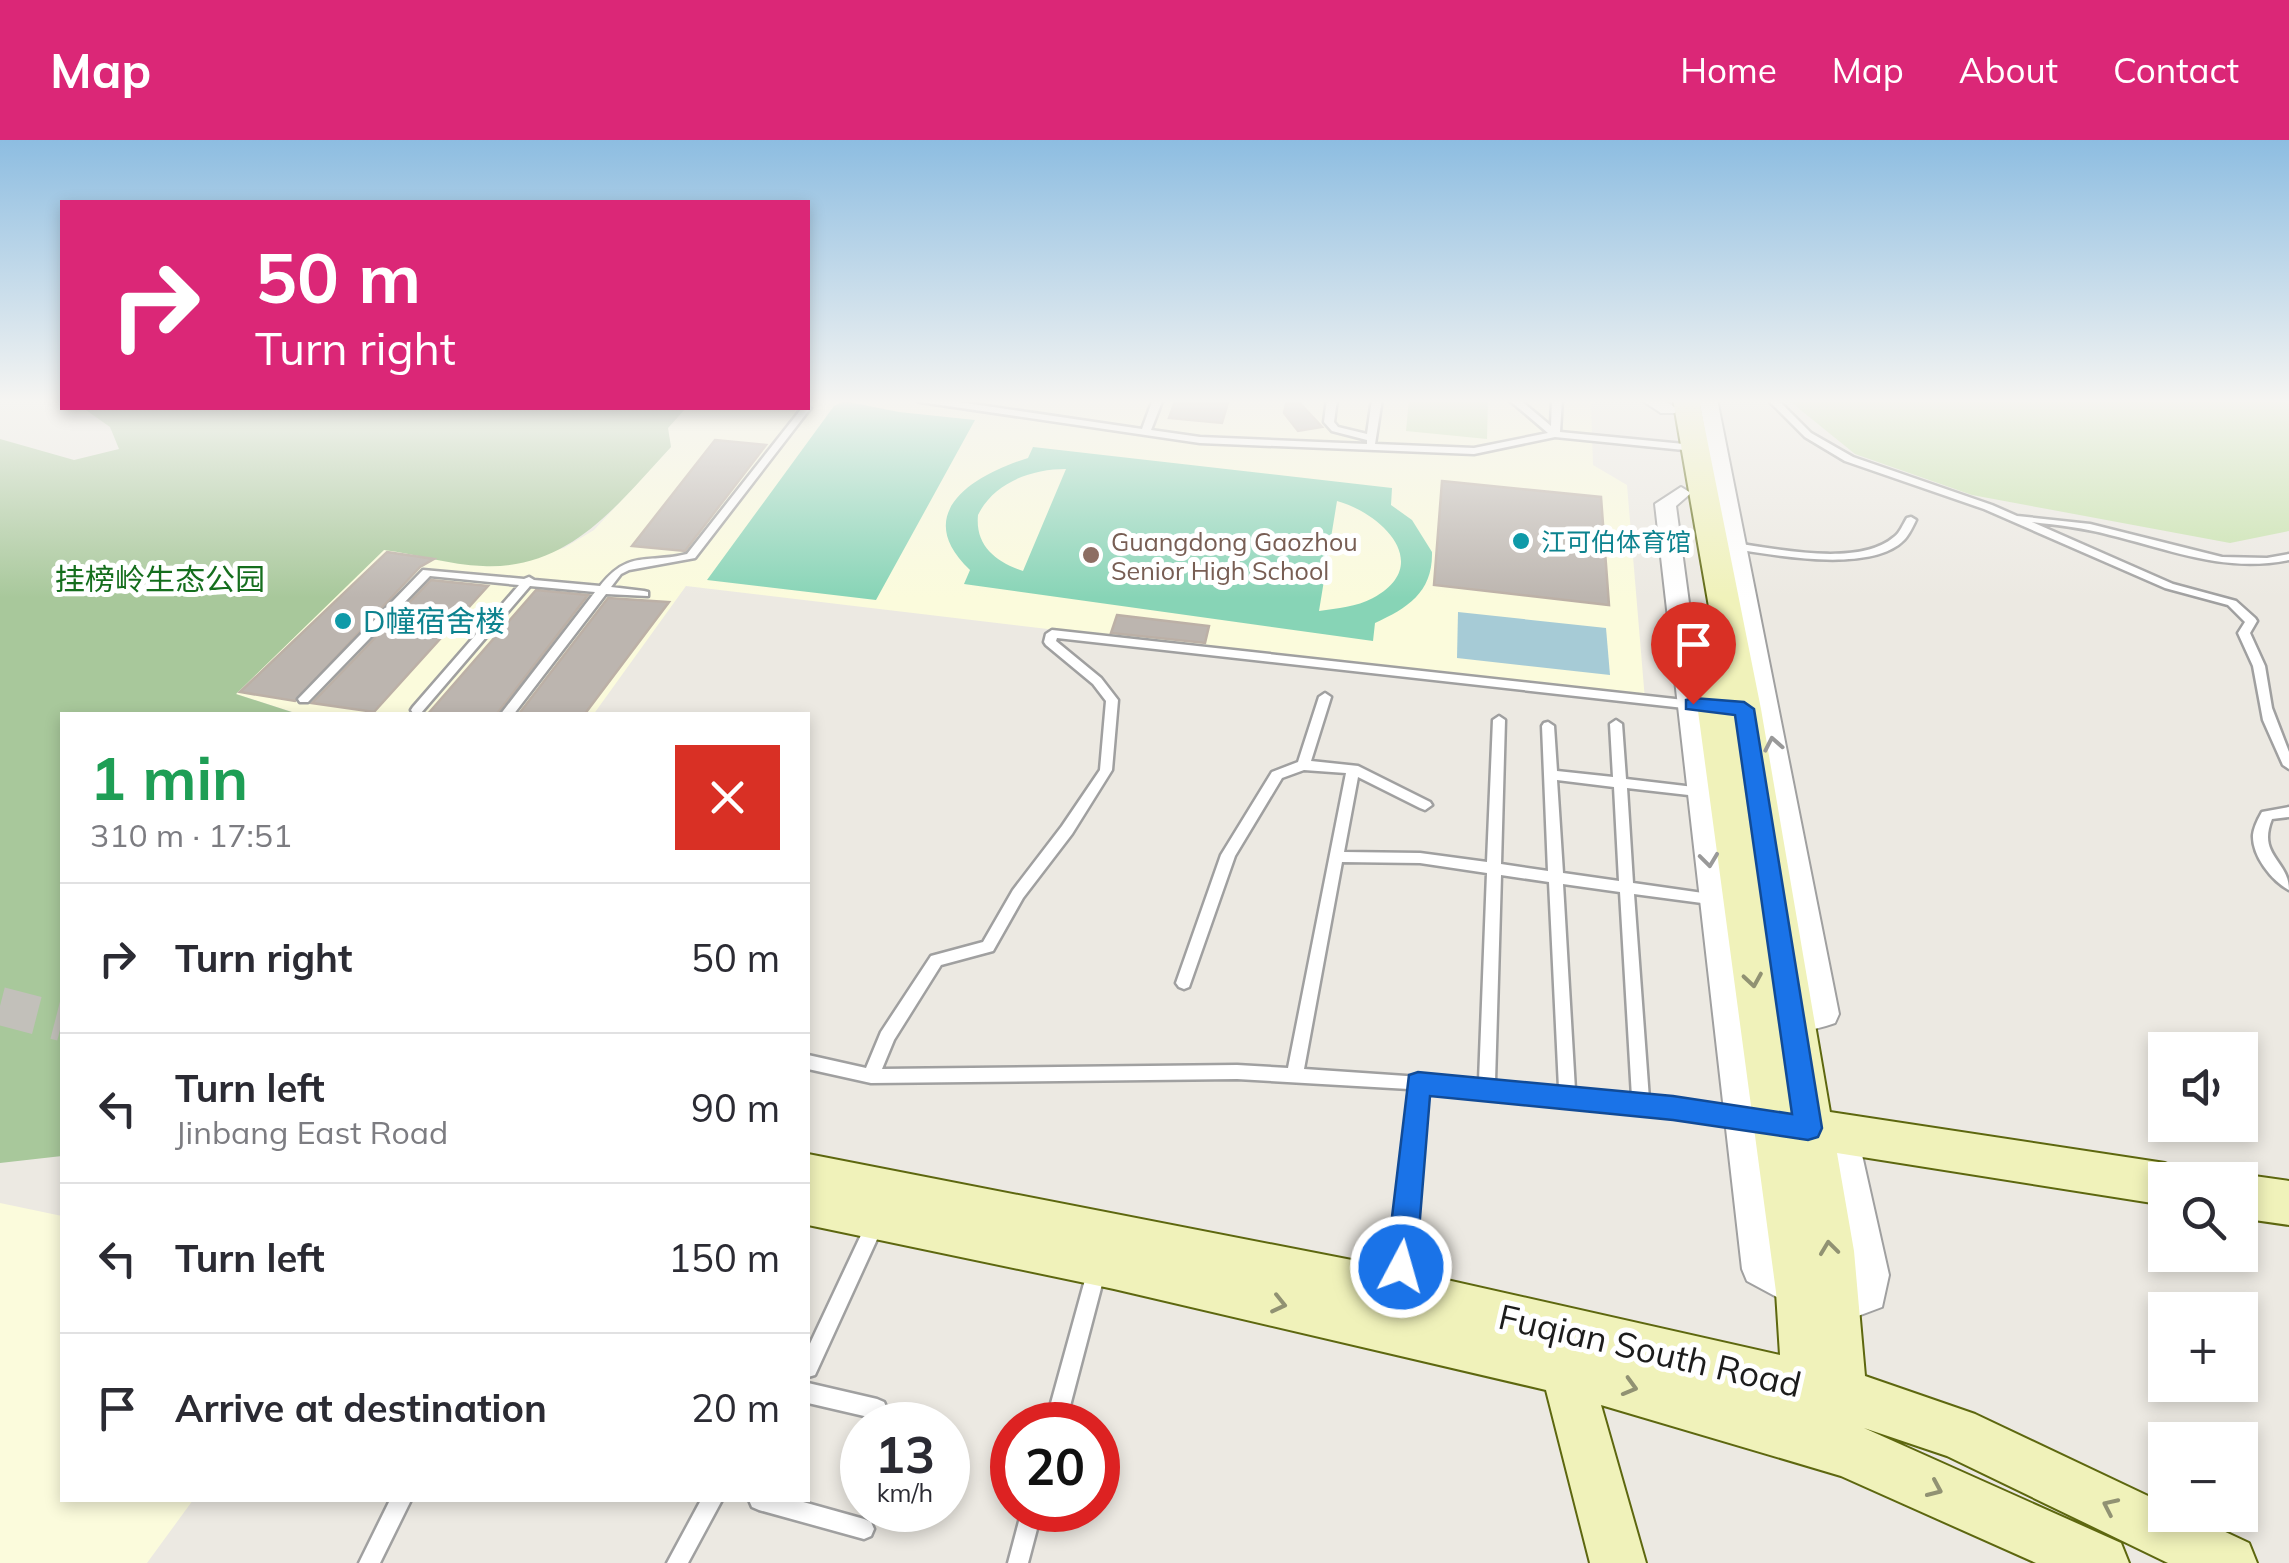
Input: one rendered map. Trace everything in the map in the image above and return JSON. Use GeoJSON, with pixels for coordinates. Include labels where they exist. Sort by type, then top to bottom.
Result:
{"type":"FeatureCollection","features":[{"type":"Feature","properties":{"kind":"street"},"geometry":{"type":"LineString","coordinates":[[1678,465],[1681,493],[1716,559]]}},
{"type":"Feature","properties":{"kind":"street"},"geometry":{"type":"LineString","coordinates":[[1688,465],[1716,559]]}},
{"type":"Feature","properties":{"kind":"street"},"geometry":{"type":"LineString","coordinates":[[1711,465],[1716,559],[1732,704],[1714,793],[1728,902],[1775,1124],[1830,1251],[1818,1300],[1828,1445]]}},
{"type":"Feature","properties":{"kind":"street"},"geometry":{"type":"LineString","coordinates":[[1681,493],[1666,504],[1782,863],[1798,956],[1760,1269],[1818,1300]]}},
{"type":"Feature","properties":{"kind":"street"},"geometry":{"type":"LineString","coordinates":[[1775,1124],[2148,1181]]}},
{"type":"Feature","properties":{"kind":"street","name":"Fuqian South Road"},"geometry":{"type":"LineString","coordinates":[[810,1176],[882,1204],[1564,1350],[1824,1390],[1956,1434],[2230,1563]]}},
{"type":"Feature","properties":{"kind":"street"},"geometry":{"type":"LineString","coordinates":[[2258,1199],[2289,1204]]}},
{"type":"Feature","properties":{"kind":"street","name":"Fuqian South Road"},"geometry":{"type":"LineString","coordinates":[[810,1204],[882,1204]]}},
{"type":"Feature","properties":{"kind":"street"},"geometry":{"type":"LineString","coordinates":[[1564,1350],[1618,1563]]}},
{"type":"Feature","properties":{"kind":"street","name":"Fuqian South Road"},"geometry":{"type":"LineString","coordinates":[[1564,1350],[1828,1445],[2101,1563]]}},
{"type":"Feature","properties":{"kind":"lane"},"geometry":{"type":"LineString","coordinates":[[508,712],[629,563],[671,564],[691,556],[762,465]]}},
{"type":"Feature","properties":{"kind":"lane"},"geometry":{"type":"LineString","coordinates":[[1869,465],[2010,517],[2169,586],[2232,602],[2251,621],[2244,633],[2260,671],[2268,721],[2289,765]]}},
{"type":"Feature","properties":{"kind":"lane"},"geometry":{"type":"LineString","coordinates":[[2010,517],[2111,531],[2224,561],[2264,562],[2289,557]]}},
{"type":"Feature","properties":{"kind":"lane"},"geometry":{"type":"LineString","coordinates":[[1716,559],[1855,556],[1878,552],[1905,536],[1912,520]]}},
{"type":"Feature","properties":{"kind":"lane"},"geometry":{"type":"LineString","coordinates":[[304,699],[427,572],[644,594]]}},
{"type":"Feature","properties":{"kind":"lane"},"geometry":{"type":"LineString","coordinates":[[417,710],[529,580]]}},
{"type":"Feature","properties":{"kind":"lane"},"geometry":{"type":"LineString","coordinates":[[872,1076],[888,1037],[936,960],[988,947],[1018,894],[1106,770],[1112,700],[1097,681],[1050,642],[1052,634],[1732,704]]}},
{"type":"Feature","properties":{"kind":"lane"},"geometry":{"type":"LineString","coordinates":[[1302,766],[1325,698]]}},
{"type":"Feature","properties":{"kind":"lane"},"geometry":{"type":"LineString","coordinates":[[1487,1088],[1499,720]]}},
{"type":"Feature","properties":{"kind":"lane"},"geometry":{"type":"LineString","coordinates":[[1616,724],[1641,1105]]}},
{"type":"Feature","properties":{"kind":"lane"},"geometry":{"type":"LineString","coordinates":[[1548,726],[1567,1097]]}},
{"type":"Feature","properties":{"kind":"lane"},"geometry":{"type":"LineString","coordinates":[[1184,983],[1228,855],[1277,775],[1288,767],[1353,769],[1426,805]]}},
{"type":"Feature","properties":{"kind":"lane"},"geometry":{"type":"LineString","coordinates":[[1295,1075],[1353,769]]}},
{"type":"Feature","properties":{"kind":"lane"},"geometry":{"type":"LineString","coordinates":[[1549,775],[1714,793]]}},
{"type":"Feature","properties":{"kind":"lane"},"geometry":{"type":"LineString","coordinates":[[2289,812],[2267,816],[2260,827],[2258,842],[2268,862],[2289,885]]}},
{"type":"Feature","properties":{"kind":"lane"},"geometry":{"type":"LineString","coordinates":[[1336,857],[1420,858],[1728,902]]}},
{"type":"Feature","properties":{"kind":"lane"},"geometry":{"type":"LineString","coordinates":[[810,1062],[872,1076],[1236,1072],[1295,1075],[1487,1088],[1775,1124]]}},
{"type":"Feature","properties":{"kind":"lane"},"geometry":{"type":"LineString","coordinates":[[1395,1311],[1418,1084]]}},
{"type":"Feature","properties":{"kind":"lane"},"geometry":{"type":"LineString","coordinates":[[810,1364],[882,1204]]}},
{"type":"Feature","properties":{"kind":"lane"},"geometry":{"type":"LineString","coordinates":[[1061,1402],[1102,1249]]}},
{"type":"Feature","properties":{"kind":"lane"},"geometry":{"type":"LineString","coordinates":[[810,1393],[846,1402]]}},
{"type":"Feature","properties":{"kind":"lane"},"geometry":{"type":"LineString","coordinates":[[369,1563],[400,1502]]}},
{"type":"Feature","properties":{"kind":"lane"},"geometry":{"type":"LineString","coordinates":[[677,1563],[711,1502]]}},
{"type":"Feature","properties":{"kind":"lane"},"geometry":{"type":"LineString","coordinates":[[766,1502],[840,1522]]}},
{"type":"Feature","properties":{"kind":"lane"},"geometry":{"type":"LineString","coordinates":[[1018,1563],[1026,1532]]}},
{"type":"Feature","properties":{"kind":"shaded area","name":"Guangdong Gaozhou Senior High School"},"geometry":{"type":"Polygon","coordinates":[[[654,465],[1594,465],[1627,485],[1645,700],[686,586],[595,712],[293,712],[236,694],[384,549],[483,566],[564,548],[594,530],[654,465]]]}},
{"type":"Feature","properties":{"kind":"shaded area"},"geometry":{"type":"Polygon","coordinates":[[[0,1203],[60,1216],[60,1502],[192,1502],[147,1563],[0,1563],[0,1203]]]}},
{"type":"Feature","properties":{"kind":"green space","name":"挂榜岭生态公园"},"geometry":{"type":"Polygon","coordinates":[[[0,465],[654,465],[590,529],[542,557],[483,566],[384,550],[236,694],[292,712],[60,712],[60,1156],[0,1163],[0,465]]]}},
{"type":"Feature","properties":{"kind":"green space"},"geometry":{"type":"Polygon","coordinates":[[[791,465],[950,465],[876,600],[707,580],[791,465]]]}},
{"type":"Feature","properties":{"kind":"green space"},"geometry":{"type":"Polygon","coordinates":[[[1007,465],[1194,465],[1392,488],[1391,505],[1412,520],[1432,552],[1431,566],[1416,597],[1375,623],[1373,641],[964,584],[970,570],[953,550],[946,531],[948,514],[956,499],[1007,465]],[[1066,469],[1015,480],[994,494],[978,515],[980,536],[989,551],[1023,571],[1066,469]],[[1337,501],[1319,611],[1373,598],[1391,585],[1400,570],[1395,541],[1370,516],[1337,501]]]}},
{"type":"Feature","properties":{"kind":"green space"},"geometry":{"type":"Polygon","coordinates":[[[1888,465],[2289,465],[2289,531],[2230,543],[1972,495],[1888,465]]]}},
{"type":"Feature","properties":{"kind":"water"},"geometry":{"type":"Polygon","coordinates":[[[1458,612],[1606,628],[1610,675],[1457,658],[1458,612]]]}},
{"type":"Feature","properties":{"kind":"building"},"geometry":{"type":"Polygon","coordinates":[[[695,465],[750,465],[685,551],[632,546],[695,465]]]}},
{"type":"Feature","properties":{"kind":"building","name":"江可伯体育馆"},"geometry":{"type":"Polygon","coordinates":[[[1442,481],[1601,497],[1609,605],[1434,585],[1442,481]]]}},
{"type":"Feature","properties":{"kind":"building","name":"D幢宿舍楼"},"geometry":{"type":"Polygon","coordinates":[[[387,552],[434,559],[420,567],[295,701],[240,692],[387,552]]]}},
{"type":"Feature","properties":{"kind":"building"},"geometry":{"type":"Polygon","coordinates":[[[431,580],[488,586],[374,712],[312,703],[431,580]]]}},
{"type":"Feature","properties":{"kind":"building"},"geometry":{"type":"Polygon","coordinates":[[[536,590],[588,595],[498,712],[430,712],[536,590]]]}},
{"type":"Feature","properties":{"kind":"building"},"geometry":{"type":"Polygon","coordinates":[[[608,598],[669,602],[586,712],[520,712],[608,598]]]}},
{"type":"Feature","properties":{"kind":"building"},"geometry":{"type":"Polygon","coordinates":[[[1117,615],[1209,626],[1205,643],[1111,633],[1117,615]]]}},
{"type":"Feature","properties":{"kind":"tunnel"},"geometry":{"type":"LineString","coordinates":[[0,1006],[60,1021]]}},
{"type":"Feature","properties":{"kind":"place","name":"江可伯体育馆"},"geometry":{"type":"Point","coordinates":[1521,541]}},
{"type":"Feature","properties":{"kind":"place","name":"Guangdong Gaozhou Senior High School"},"geometry":{"type":"Point","coordinates":[1091,555]}},
{"type":"Feature","properties":{"kind":"place","name":"D幢宿舍楼"},"geometry":{"type":"Point","coordinates":[343,621]}},
{"type":"Feature","properties":{"kind":"route"},"geometry":{"type":"LineString","coordinates":[[1401,1267],[1418,1084],[1673,1108],[1808,1128],[1744,709],[1693,704]]}}]}
